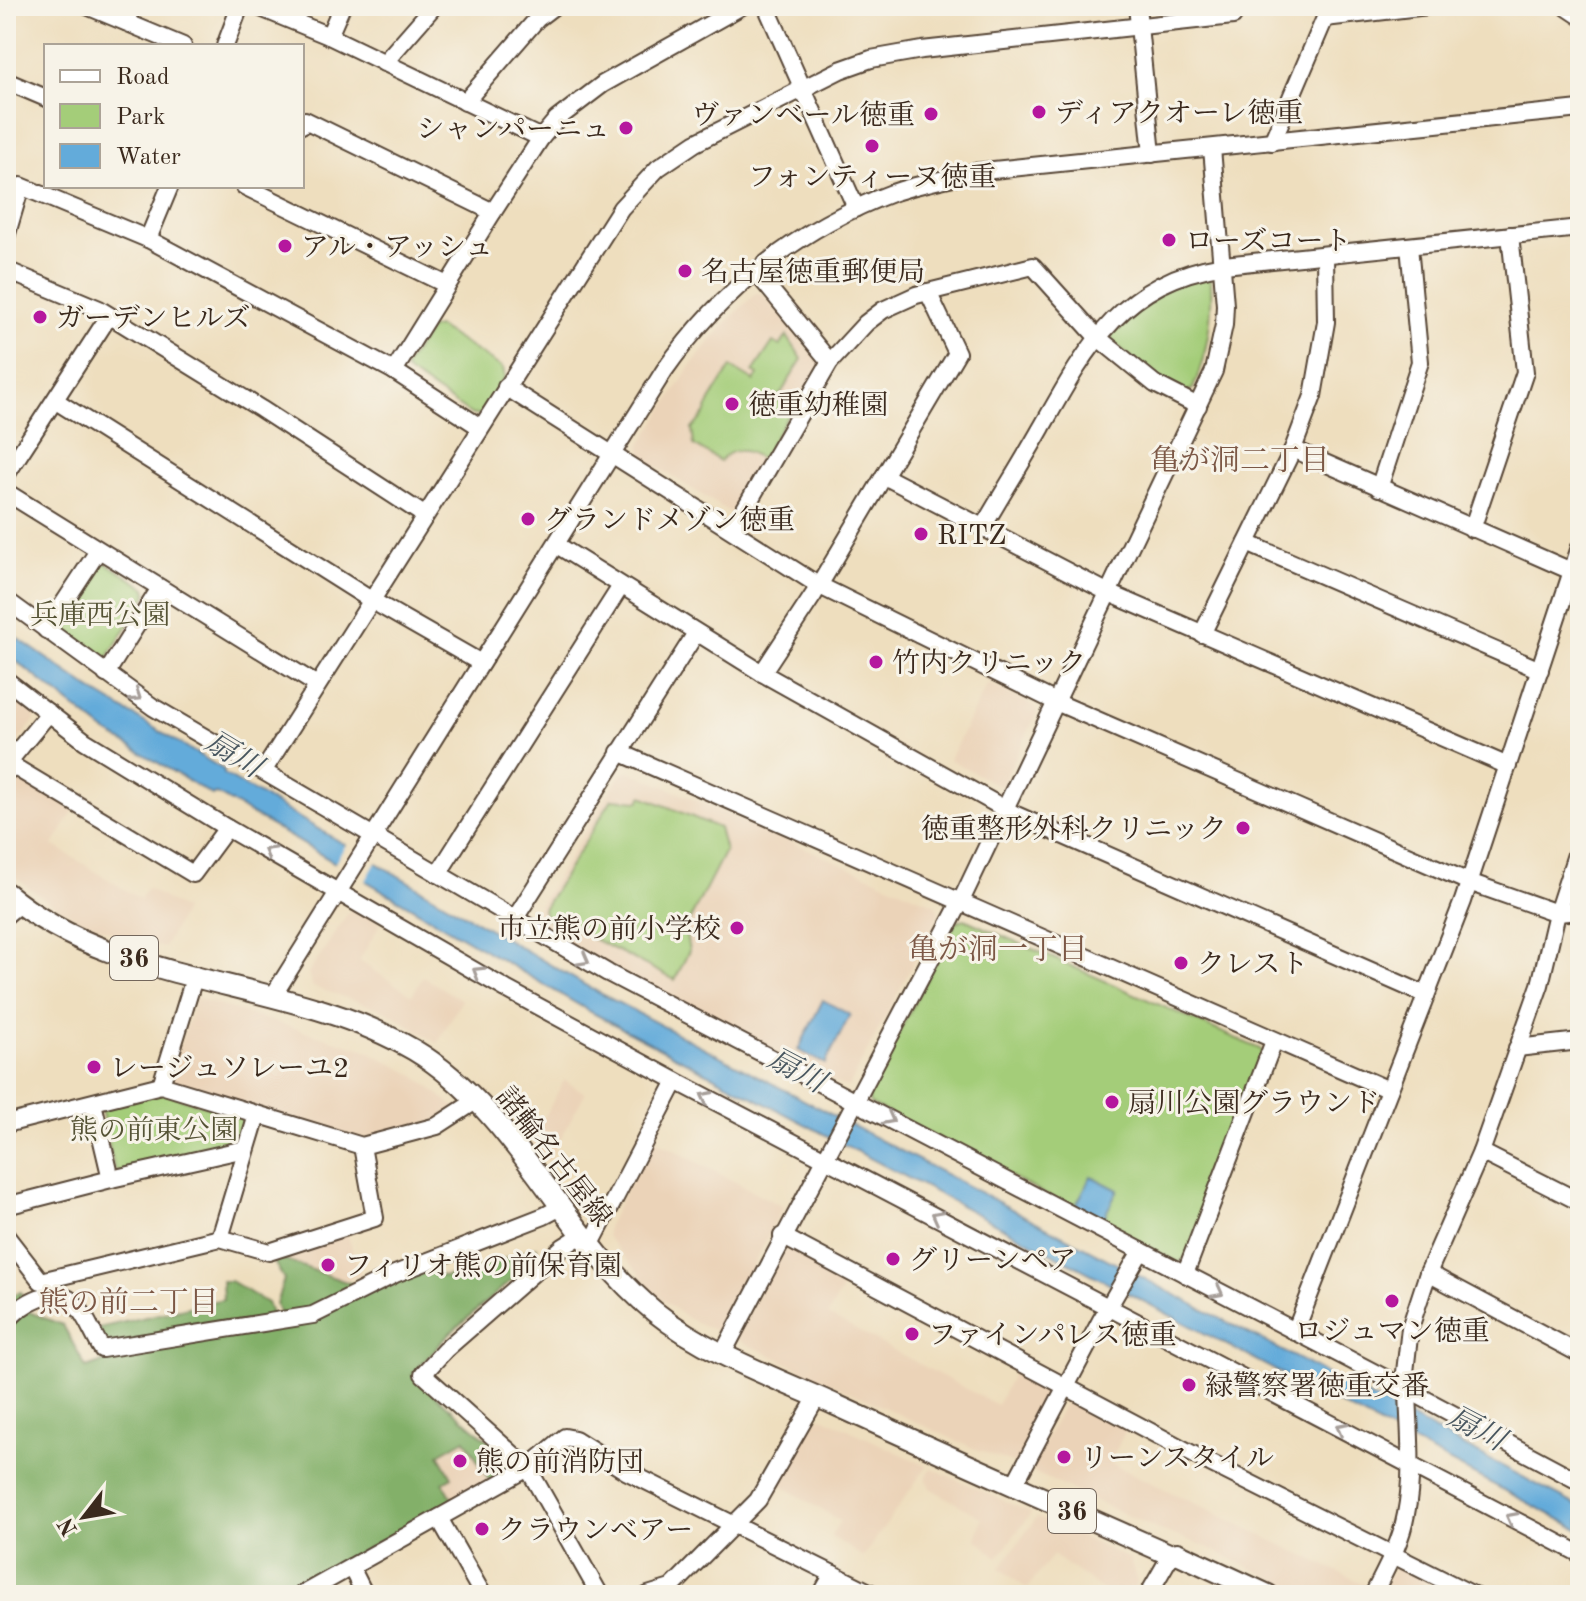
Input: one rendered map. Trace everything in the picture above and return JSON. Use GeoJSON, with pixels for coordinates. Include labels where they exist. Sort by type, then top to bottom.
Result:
{"type":"FeatureCollection","features":[{"type":"Feature","properties":{"kind":"main road","name":"諸輪名古屋線"},"geometry":{"type":"LineString","coordinates":[[10,904],[115,953],[358,1022],[392,1038],[443,1070],[477,1100],[606,1267],[664,1319],[723,1353],[817,1397],[1268,1595]]}},
{"type":"Feature","properties":{"kind":"main road","name":"諸輪名古屋線"},"geometry":{"type":"LineString","coordinates":[[1171,1555],[1173,1565],[1236,1595]]}},
{"type":"Feature","properties":{"kind":"street"},"geometry":{"type":"LineString","coordinates":[[87,6],[178,44]]}},
{"type":"Feature","properties":{"kind":"street"},"geometry":{"type":"LineString","coordinates":[[126,22],[133,6]]}},
{"type":"Feature","properties":{"kind":"street"},"geometry":{"type":"LineString","coordinates":[[226,44],[240,6]]}},
{"type":"Feature","properties":{"kind":"street"},"geometry":{"type":"LineString","coordinates":[[256,6],[329,36],[541,138]]}},
{"type":"Feature","properties":{"kind":"street"},"geometry":{"type":"LineString","coordinates":[[329,36],[342,6]]}},
{"type":"Feature","properties":{"kind":"street"},"geometry":{"type":"LineString","coordinates":[[384,63],[434,6]]}},
{"type":"Feature","properties":{"kind":"street"},"geometry":{"type":"LineString","coordinates":[[465,102],[537,19],[554,6]]}},
{"type":"Feature","properties":{"kind":"street"},"geometry":{"type":"LineString","coordinates":[[394,371],[493,212],[541,138],[557,119],[590,92],[742,6]]}},
{"type":"Feature","properties":{"kind":"street"},"geometry":{"type":"LineString","coordinates":[[766,6],[856,208]]}},
{"type":"Feature","properties":{"kind":"street"},"geometry":{"type":"LineString","coordinates":[[1137,6],[1152,154]]}},
{"type":"Feature","properties":{"kind":"street"},"geometry":{"type":"LineString","coordinates":[[264,770],[621,208],[658,168],[695,143],[840,70],[894,54],[1233,16],[1235,6]]}},
{"type":"Feature","properties":{"kind":"street"},"geometry":{"type":"LineString","coordinates":[[1272,142],[1326,12],[1428,6]]}},
{"type":"Feature","properties":{"kind":"street"},"geometry":{"type":"LineString","coordinates":[[1565,6],[1580,16]]}},
{"type":"Feature","properties":{"kind":"street"},"geometry":{"type":"LineString","coordinates":[[6,81],[44,97]]}},
{"type":"Feature","properties":{"kind":"street"},"geometry":{"type":"LineString","coordinates":[[273,996],[679,350],[709,314],[755,271],[796,241],[856,208],[906,189],[974,172],[1580,109]]}},
{"type":"Feature","properties":{"kind":"street"},"geometry":{"type":"LineString","coordinates":[[304,122],[493,212]]}},
{"type":"Feature","properties":{"kind":"street"},"geometry":{"type":"LineString","coordinates":[[723,1353],[960,903],[1198,406],[1220,349],[1225,315],[1224,265],[1212,148]]}},
{"type":"Feature","properties":{"kind":"street"},"geometry":{"type":"LineString","coordinates":[[6,237],[21,186],[148,239],[394,371],[480,427]]}},
{"type":"Feature","properties":{"kind":"street"},"geometry":{"type":"LineString","coordinates":[[148,239],[169,188]]}},
{"type":"Feature","properties":{"kind":"street"},"geometry":{"type":"LineString","coordinates":[[268,192],[447,285]]}},
{"type":"Feature","properties":{"kind":"street"},"geometry":{"type":"LineString","coordinates":[[983,527],[1076,366],[1097,337],[1122,310],[1160,284],[1185,273],[1224,265],[1580,228]]}},
{"type":"Feature","properties":{"kind":"street"},"geometry":{"type":"LineString","coordinates":[[1472,529],[1525,372],[1510,235]]}},
{"type":"Feature","properties":{"kind":"street"},"geometry":{"type":"LineString","coordinates":[[1379,488],[1420,362],[1409,246]]}},
{"type":"Feature","properties":{"kind":"street"},"geometry":{"type":"LineString","coordinates":[[1202,634],[1293,449],[1313,396],[1322,360],[1326,322],[1325,255]]}},
{"type":"Feature","properties":{"kind":"street"},"geometry":{"type":"LineString","coordinates":[[733,529],[830,362],[850,337],[875,316],[928,292],[1033,266],[1097,337],[1155,384],[1198,406]]}},
{"type":"Feature","properties":{"kind":"street"},"geometry":{"type":"LineString","coordinates":[[6,270],[109,316],[261,409],[424,515]]}},
{"type":"Feature","properties":{"kind":"street"},"geometry":{"type":"LineString","coordinates":[[755,271],[830,362]]}},
{"type":"Feature","properties":{"kind":"street"},"geometry":{"type":"LineString","coordinates":[[762,673],[957,353],[928,292]]}},
{"type":"Feature","properties":{"kind":"street"},"geometry":{"type":"LineString","coordinates":[[6,475],[109,316]]}},
{"type":"Feature","properties":{"kind":"street"},"geometry":{"type":"LineString","coordinates":[[506,387],[818,585],[1056,702],[1469,882],[1557,913],[1580,911]]}},
{"type":"Feature","properties":{"kind":"street"},"geometry":{"type":"LineString","coordinates":[[56,401],[371,600],[481,663]]}},
{"type":"Feature","properties":{"kind":"street"},"geometry":{"type":"LineString","coordinates":[[1293,449],[1576,574]]}},
{"type":"Feature","properties":{"kind":"street"},"geometry":{"type":"LineString","coordinates":[[884,476],[1109,593],[1508,766]]}},
{"type":"Feature","properties":{"kind":"street"},"geometry":{"type":"LineString","coordinates":[[6,492],[317,685]]}},
{"type":"Feature","properties":{"kind":"street"},"geometry":{"type":"LineString","coordinates":[[1247,543],[1540,670]]}},
{"type":"Feature","properties":{"kind":"street"},"geometry":{"type":"LineString","coordinates":[[557,545],[762,673],[1005,809],[1426,995]]}},
{"type":"Feature","properties":{"kind":"street"},"geometry":{"type":"LineString","coordinates":[[1295,1332],[1469,882],[1540,670],[1576,574],[1580,547]]}},
{"type":"Feature","properties":{"kind":"street"},"geometry":{"type":"LineString","coordinates":[[46,630],[98,551]]}},
{"type":"Feature","properties":{"kind":"street"},"geometry":{"type":"LineString","coordinates":[[438,874],[621,586]]}},
{"type":"Feature","properties":{"kind":"street"},"geometry":{"type":"LineString","coordinates":[[106,674],[160,588]]}},
{"type":"Feature","properties":{"kind":"street"},"geometry":{"type":"LineString","coordinates":[[6,600],[175,721],[264,770],[371,836],[608,973],[1580,1482]]}},
{"type":"Feature","properties":{"kind":"street"},"geometry":{"type":"LineString","coordinates":[[514,920],[696,633]]}},
{"type":"Feature","properties":{"kind":"street"},"geometry":{"type":"LineString","coordinates":[[6,680],[85,741],[227,828],[506,989],[1580,1554]]}},
{"type":"Feature","properties":{"kind":"street"},"geometry":{"type":"LineString","coordinates":[[49,713],[7,764],[193,874],[227,828]]}},
{"type":"Feature","properties":{"kind":"street"},"geometry":{"type":"LineString","coordinates":[[619,752],[1389,1090]]}},
{"type":"Feature","properties":{"kind":"street"},"geometry":{"type":"LineString","coordinates":[[1373,1595],[1393,1555],[1406,1517],[1408,1390],[1404,1381],[1410,1328],[1428,1273],[1481,1152],[1540,985],[1557,913],[1580,842]]}},
{"type":"Feature","properties":{"kind":"street"},"geometry":{"type":"LineString","coordinates":[[161,1085],[195,975]]}},
{"type":"Feature","properties":{"kind":"street"},"geometry":{"type":"LineString","coordinates":[[1185,1274],[1274,1041]]}},
{"type":"Feature","properties":{"kind":"street"},"geometry":{"type":"LineString","coordinates":[[1517,1048],[1580,1041]]}},
{"type":"Feature","properties":{"kind":"street"},"geometry":{"type":"LineString","coordinates":[[600,1595],[528,1468],[423,1374],[563,1247],[586,1240],[676,1081]]}},
{"type":"Feature","properties":{"kind":"street"},"geometry":{"type":"LineString","coordinates":[[6,1124],[161,1085],[362,1146],[437,1126],[477,1100]]}},
{"type":"Feature","properties":{"kind":"street"},"geometry":{"type":"LineString","coordinates":[[93,1103],[111,1179]]}},
{"type":"Feature","properties":{"kind":"street"},"geometry":{"type":"LineString","coordinates":[[220,1238],[257,1115]]}},
{"type":"Feature","properties":{"kind":"street"},"geometry":{"type":"LineString","coordinates":[[6,1236],[41,1281],[220,1238],[269,1252],[375,1218],[362,1146]]}},
{"type":"Feature","properties":{"kind":"street"},"geometry":{"type":"LineString","coordinates":[[6,1206],[245,1149]]}},
{"type":"Feature","properties":{"kind":"street"},"geometry":{"type":"LineString","coordinates":[[1481,1152],[1580,1202]]}},
{"type":"Feature","properties":{"kind":"street"},"geometry":{"type":"LineString","coordinates":[[6,1323],[25,1303],[44,1297],[65,1297],[76,1304],[102,1349],[313,1315],[395,1274],[561,1207]]}},
{"type":"Feature","properties":{"kind":"street"},"geometry":{"type":"LineString","coordinates":[[782,1236],[1066,1387],[1473,1595]]}},
{"type":"Feature","properties":{"kind":"street"},"geometry":{"type":"LineString","coordinates":[[1014,1485],[1141,1251]]}},
{"type":"Feature","properties":{"kind":"street"},"geometry":{"type":"LineString","coordinates":[[1428,1273],[1580,1354]]}},
{"type":"Feature","properties":{"kind":"street"},"geometry":{"type":"LineString","coordinates":[[648,1595],[671,1588],[758,1500],[817,1397]]}},
{"type":"Feature","properties":{"kind":"street"},"geometry":{"type":"LineString","coordinates":[[301,1595],[528,1468],[565,1437],[575,1439],[626,1471],[875,1595]]}},
{"type":"Feature","properties":{"kind":"street"},"geometry":{"type":"LineString","coordinates":[[439,1518],[483,1595]]}},
{"type":"Feature","properties":{"kind":"street"},"geometry":{"type":"LineString","coordinates":[[1148,1595],[1171,1555]]}},
{"type":"Feature","properties":{"kind":"street"},"geometry":{"type":"LineString","coordinates":[[351,1567],[365,1595]]}},
{"type":"Feature","properties":{"kind":"street"},"geometry":{"type":"LineString","coordinates":[[821,1595],[833,1574]]}},
{"type":"Feature","properties":{"kind":"shaded area","name":"徳重幼稚園"},"geometry":{"type":"Polygon","coordinates":[[[756,293],[763,294],[821,368],[737,511],[731,513],[643,458],[640,446],[693,363],[723,326],[756,293]]]}},
{"type":"Feature","properties":{"kind":"shaded area"},"geometry":{"type":"Polygon","coordinates":[[[988,683],[1034,706],[1037,713],[1001,787],[949,759],[988,683]]]}},
{"type":"Feature","properties":{"kind":"shaded area"},"geometry":{"type":"Polygon","coordinates":[[[6,687],[35,709],[35,720],[6,756],[6,687]]]}},
{"type":"Feature","properties":{"kind":"shaded area","name":"市立熊の前小学校"},"geometry":{"type":"Polygon","coordinates":[[[629,771],[936,905],[939,914],[849,1086],[842,1086],[605,964],[535,924],[533,915],[621,774],[629,771]]]}},
{"type":"Feature","properties":{"kind":"shaded area"},"geometry":{"type":"Polygon","coordinates":[[[14,775],[74,810],[53,845],[140,899],[147,888],[184,910],[164,948],[126,938],[75,917],[47,901],[6,870],[6,777],[14,775]]]}},
{"type":"Feature","properties":{"kind":"shaded area"},"geometry":{"type":"Polygon","coordinates":[[[358,908],[381,923],[359,961],[412,995],[423,977],[462,1000],[437,1043],[387,1011],[313,987],[308,974],[350,910],[358,908]]]}},
{"type":"Feature","properties":{"kind":"shaded area"},"geometry":{"type":"Polygon","coordinates":[[[196,998],[366,1050],[414,1075],[456,1108],[434,1122],[364,1139],[173,1085],[169,1077],[196,998]]]}},
{"type":"Feature","properties":{"kind":"shaded area"},"geometry":{"type":"Polygon","coordinates":[[[564,1080],[585,1093],[548,1162],[532,1141],[564,1080]]]}},
{"type":"Feature","properties":{"kind":"shaded area"},"geometry":{"type":"Polygon","coordinates":[[[653,1139],[783,1207],[721,1328],[714,1330],[689,1319],[658,1296],[607,1236],[607,1227],[653,1139]]]}},
{"type":"Feature","properties":{"kind":"shaded area","name":"フィリオ熊の前保育園"},"geometry":{"type":"Polygon","coordinates":[[[347,1233],[361,1275],[342,1281],[270,1255],[347,1233]]]}},
{"type":"Feature","properties":{"kind":"shaded area"},"geometry":{"type":"Polygon","coordinates":[[[792,1249],[848,1278],[828,1315],[951,1381],[997,1405],[1016,1367],[1051,1386],[1055,1396],[1022,1462],[1014,1464],[966,1445],[740,1341],[737,1335],[781,1252],[792,1249]]]}},
{"type":"Feature","properties":{"kind":"shaded area"},"geometry":{"type":"Polygon","coordinates":[[[1076,1398],[1128,1425],[1110,1463],[1370,1587],[1366,1595],[1308,1595],[1200,1544],[1159,1530],[1035,1473],[1032,1466],[1066,1400],[1076,1398]]]}},
{"type":"Feature","properties":{"kind":"shaded area"},"geometry":{"type":"Polygon","coordinates":[[[822,1417],[927,1466],[863,1557],[831,1536],[840,1521],[776,1482],[811,1421],[822,1417]]]}},
{"type":"Feature","properties":{"kind":"shaded area"},"geometry":{"type":"Polygon","coordinates":[[[465,1439],[490,1482],[454,1501],[443,1482],[452,1477],[439,1454],[465,1439]]]}},
{"type":"Feature","properties":{"kind":"shaded area"},"geometry":{"type":"Polygon","coordinates":[[[931,1468],[1031,1513],[998,1557],[976,1539],[982,1518],[930,1488],[926,1478],[931,1468]]]}},
{"type":"Feature","properties":{"kind":"shaded area"},"geometry":{"type":"Polygon","coordinates":[[[1037,1517],[1130,1559],[1137,1582],[1130,1595],[1110,1595],[1053,1555],[1027,1589],[1000,1568],[1037,1517]]]}},
{"type":"Feature","properties":{"kind":"shaded area"},"geometry":{"type":"Polygon","coordinates":[[[1400,1564],[1427,1578],[1418,1595],[1380,1595],[1394,1567],[1400,1564]]]}},
{"type":"Feature","properties":{"kind":"green space"},"geometry":{"type":"Polygon","coordinates":[[[1206,276],[1211,280],[1208,336],[1193,389],[1186,392],[1157,378],[1111,341],[1111,332],[1164,289],[1206,276]]]}},
{"type":"Feature","properties":{"kind":"green space"},"geometry":{"type":"Polygon","coordinates":[[[438,327],[503,368],[505,377],[482,414],[472,415],[406,371],[405,366],[430,329],[438,327]]]}},
{"type":"Feature","properties":{"kind":"green space"},"geometry":{"type":"Polygon","coordinates":[[[787,336],[802,359],[777,400],[791,410],[761,460],[751,453],[735,451],[720,461],[694,445],[692,429],[705,414],[731,367],[754,381],[758,375],[753,372],[773,342],[780,346],[787,336]]]}},
{"type":"Feature","properties":{"kind":"green space","name":"兵庫西公園"},"geometry":{"type":"Polygon","coordinates":[[[104,562],[146,588],[147,595],[106,660],[99,662],[60,633],[58,626],[96,565],[104,562]]]}},
{"type":"Feature","properties":{"kind":"green space"},"geometry":{"type":"Polygon","coordinates":[[[642,796],[719,828],[725,851],[685,929],[689,951],[675,980],[574,929],[570,932],[545,917],[543,909],[612,799],[640,801],[642,796]]]}},
{"type":"Feature","properties":{"kind":"green space"},"geometry":{"type":"Polygon","coordinates":[[[964,919],[1260,1049],[1263,1054],[1186,1258],[1178,1263],[870,1104],[867,1094],[956,922],[964,919]]]}},
{"type":"Feature","properties":{"kind":"green space","name":"熊の前東公園"},"geometry":{"type":"Polygon","coordinates":[[[161,1092],[242,1117],[245,1122],[240,1140],[119,1173],[114,1168],[101,1109],[161,1092]]]}},
{"type":"Feature","properties":{"kind":"green space"},"geometry":{"type":"Polygon","coordinates":[[[537,1247],[536,1259],[450,1333],[412,1375],[512,1461],[511,1471],[490,1482],[465,1439],[439,1454],[452,1477],[443,1482],[454,1501],[283,1595],[6,1595],[6,1297],[21,1292],[29,1312],[63,1325],[86,1368],[110,1360],[99,1328],[223,1299],[222,1281],[230,1281],[267,1303],[272,1316],[280,1314],[276,1304],[284,1279],[270,1255],[369,1290],[426,1271],[444,1277],[537,1247]]]}},
{"type":"Feature","properties":{"kind":"water"},"geometry":{"type":"Polygon","coordinates":[[[6,630],[96,693],[224,770],[224,774],[592,989],[1580,1507],[1580,1530],[591,1012],[103,730],[6,653],[6,630]]]}},
{"type":"Feature","properties":{"kind":"water"},"geometry":{"type":"Polygon","coordinates":[[[823,1000],[850,1015],[825,1064],[798,1050],[823,1000]]]}},
{"type":"Feature","properties":{"kind":"water"},"geometry":{"type":"Polygon","coordinates":[[[1091,1176],[1118,1190],[1101,1223],[1074,1209],[1091,1176]]]}},
{"type":"Feature","properties":{"kind":"pier"},"geometry":{"type":"Polygon","coordinates":[[[347,843],[377,861],[364,884],[333,866],[347,843]]]}},
{"type":"Feature","properties":{"kind":"place","name":"ディアクオーレ徳重"},"geometry":{"type":"Point","coordinates":[1039,112]}},
{"type":"Feature","properties":{"kind":"place","name":"ヴァンベール徳重"},"geometry":{"type":"Point","coordinates":[931,114]}},
{"type":"Feature","properties":{"kind":"place","name":"シャンパーニュ"},"geometry":{"type":"Point","coordinates":[626,128]}},
{"type":"Feature","properties":{"kind":"place","name":"フォンティーヌ徳重"},"geometry":{"type":"Point","coordinates":[872,146]}},
{"type":"Feature","properties":{"kind":"place","name":"ローズコート"},"geometry":{"type":"Point","coordinates":[1169,240]}},
{"type":"Feature","properties":{"kind":"place","name":"アル・アッシュ"},"geometry":{"type":"Point","coordinates":[285,246]}},
{"type":"Feature","properties":{"kind":"place","name":"名古屋徳重郵便局"},"geometry":{"type":"Point","coordinates":[685,271]}},
{"type":"Feature","properties":{"kind":"place","name":"ガーデンヒルズ"},"geometry":{"type":"Point","coordinates":[40,317]}},
{"type":"Feature","properties":{"kind":"place","name":"徳重幼稚園"},"geometry":{"type":"Point","coordinates":[732,404]}},
{"type":"Feature","properties":{"kind":"place","name":"グランドメゾン徳重"},"geometry":{"type":"Point","coordinates":[528,519]}},
{"type":"Feature","properties":{"kind":"place","name":"RITZ"},"geometry":{"type":"Point","coordinates":[921,534]}},
{"type":"Feature","properties":{"kind":"place","name":"竹内クリニック"},"geometry":{"type":"Point","coordinates":[876,662]}},
{"type":"Feature","properties":{"kind":"place","name":"徳重整形外科クリニック"},"geometry":{"type":"Point","coordinates":[1243,828]}},
{"type":"Feature","properties":{"kind":"place","name":"市立熊の前小学校"},"geometry":{"type":"Point","coordinates":[737,928]}},
{"type":"Feature","properties":{"kind":"place","name":"クレスト"},"geometry":{"type":"Point","coordinates":[1181,963]}},
{"type":"Feature","properties":{"kind":"place","name":"レージュソレーユ2"},"geometry":{"type":"Point","coordinates":[94,1067]}},
{"type":"Feature","properties":{"kind":"place","name":"扇川公園グラウンド"},"geometry":{"type":"Point","coordinates":[1112,1102]}},
{"type":"Feature","properties":{"kind":"place","name":"グリーンペア"},"geometry":{"type":"Point","coordinates":[893,1259]}},
{"type":"Feature","properties":{"kind":"place","name":"フィリオ熊の前保育園"},"geometry":{"type":"Point","coordinates":[328,1265]}},
{"type":"Feature","properties":{"kind":"place","name":"ロジュマン徳重"},"geometry":{"type":"Point","coordinates":[1392,1301]}},
{"type":"Feature","properties":{"kind":"place","name":"ファインパレス徳重"},"geometry":{"type":"Point","coordinates":[912,1334]}},
{"type":"Feature","properties":{"kind":"place","name":"緑警察署徳重交番"},"geometry":{"type":"Point","coordinates":[1189,1385]}},
{"type":"Feature","properties":{"kind":"place","name":"リーンスタイル"},"geometry":{"type":"Point","coordinates":[1064,1457]}},
{"type":"Feature","properties":{"kind":"place","name":"熊の前消防団"},"geometry":{"type":"Point","coordinates":[460,1461]}},
{"type":"Feature","properties":{"kind":"place","name":"クラウンベアー"},"geometry":{"type":"Point","coordinates":[482,1529]}},
{"type":"Feature","properties":{"kind":"district","name":"亀が洞二丁目"},"geometry":{"type":"Point","coordinates":[1240,460]}},
{"type":"Feature","properties":{"kind":"district","name":"亀が洞一丁目"},"geometry":{"type":"Point","coordinates":[998,949]}},
{"type":"Feature","properties":{"kind":"district","name":"熊の前二丁目"},"geometry":{"type":"Point","coordinates":[129,1302]}},
{"type":"Feature","properties":{"kind":"water label","name":"扇川"},"geometry":{"type":"Point","coordinates":[234,754]}},
{"type":"Feature","properties":{"kind":"water label","name":"扇川"},"geometry":{"type":"Point","coordinates":[797,1070]}},
{"type":"Feature","properties":{"kind":"water label","name":"扇川"},"geometry":{"type":"Point","coordinates":[1477,1428]}}]}
